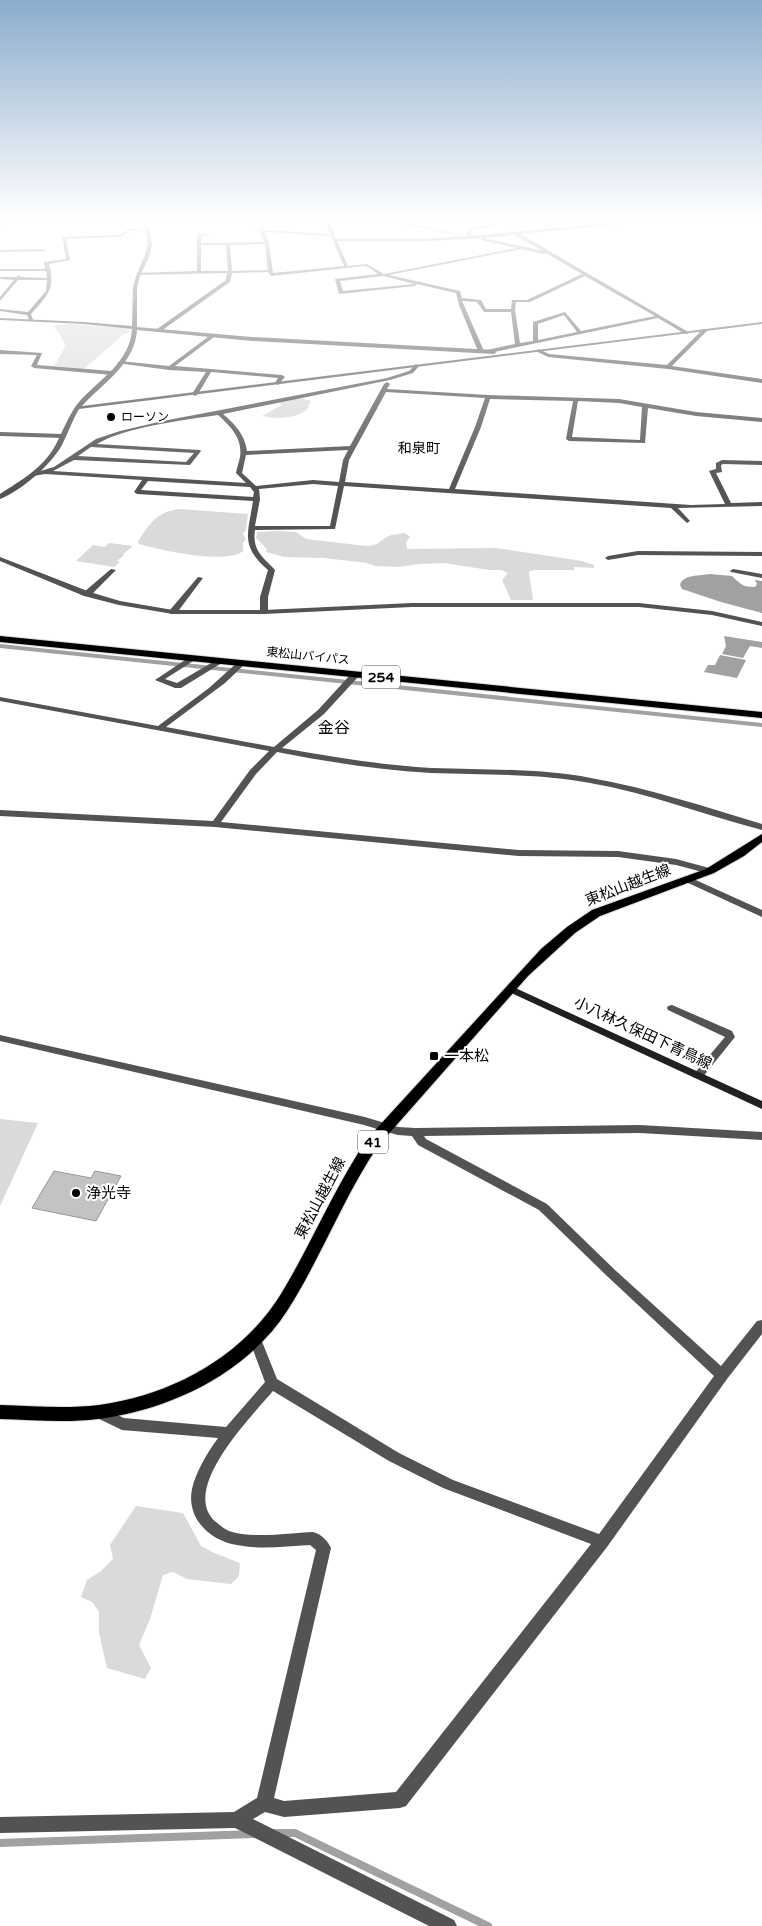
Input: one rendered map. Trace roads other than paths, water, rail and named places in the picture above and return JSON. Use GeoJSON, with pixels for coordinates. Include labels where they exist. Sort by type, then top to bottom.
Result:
{"type":"FeatureCollection","features":[{"type":"Feature","properties":{"kind":"highway","name":"東松山バイパス"},"geometry":{"type":"LineString","coordinates":[[0,632],[762,707]]}},
{"type":"Feature","properties":{"kind":"highway","name":"東松山バイパス"},"geometry":{"type":"LineString","coordinates":[[0,638],[762,715]]}},
{"type":"Feature","properties":{"kind":"main road","name":"東松山越生線"},"geometry":{"type":"LineString","coordinates":[[0,1412],[98,1412],[130,1406],[197,1380],[224,1364],[255,1339],[282,1304],[302,1270],[332,1209],[362,1157],[384,1127],[544,952],[596,913],[710,871],[740,854],[762,837]]}},
{"type":"Feature","properties":{"kind":"main road","name":"小八林久保田下青鳥線"},"geometry":{"type":"LineString","coordinates":[[511,989],[762,1105]]}},
{"type":"Feature","properties":{"kind":"street"},"geometry":{"type":"LineString","coordinates":[[30,317],[36,308]]}},
{"type":"Feature","properties":{"kind":"street"},"geometry":{"type":"LineString","coordinates":[[0,497],[33,474],[50,458],[77,408],[120,364],[131,348],[134,308]]}},
{"type":"Feature","properties":{"kind":"street"},"geometry":{"type":"LineString","coordinates":[[159,330],[192,308]]}},
{"type":"Feature","properties":{"kind":"street"},"geometry":{"type":"LineString","coordinates":[[463,308],[481,351]]}},
{"type":"Feature","properties":{"kind":"street"},"geometry":{"type":"LineString","coordinates":[[483,308],[484,310],[513,310],[518,345]]}},
{"type":"Feature","properties":{"kind":"street"},"geometry":{"type":"LineString","coordinates":[[643,308],[687,333]]}},
{"type":"Feature","properties":{"kind":"street"},"geometry":{"type":"LineString","coordinates":[[0,310],[30,317],[212,336],[481,351],[536,342],[658,317]]}},
{"type":"Feature","properties":{"kind":"street"},"geometry":{"type":"LineString","coordinates":[[536,342],[535,323],[565,313],[580,333]]}},
{"type":"Feature","properties":{"kind":"street"},"geometry":{"type":"LineString","coordinates":[[0,319],[30,317]]}},
{"type":"Feature","properties":{"kind":"street"},"geometry":{"type":"LineString","coordinates":[[77,408],[762,323]]}},
{"type":"Feature","properties":{"kind":"street"},"geometry":{"type":"LineString","coordinates":[[668,367],[705,330]]}},
{"type":"Feature","properties":{"kind":"street"},"geometry":{"type":"LineString","coordinates":[[169,368],[212,336]]}},
{"type":"Feature","properties":{"kind":"street"},"geometry":{"type":"LineString","coordinates":[[550,339],[566,347]]}},
{"type":"Feature","properties":{"kind":"street"},"geometry":{"type":"LineString","coordinates":[[488,351],[507,355]]}},
{"type":"Feature","properties":{"kind":"street"},"geometry":{"type":"LineString","coordinates":[[539,351],[548,355],[668,367],[762,381]]}},
{"type":"Feature","properties":{"kind":"street"},"geometry":{"type":"LineString","coordinates":[[0,352],[40,354],[34,366],[112,372]]}},
{"type":"Feature","properties":{"kind":"street"},"geometry":{"type":"LineString","coordinates":[[120,364],[282,377],[278,383]]}},
{"type":"Feature","properties":{"kind":"street"},"geometry":{"type":"LineString","coordinates":[[48,473],[90,445],[117,434],[388,379],[411,372],[416,366]]}},
{"type":"Feature","properties":{"kind":"street"},"geometry":{"type":"LineString","coordinates":[[195,394],[209,371]]}},
{"type":"Feature","properties":{"kind":"street"},"geometry":{"type":"LineString","coordinates":[[252,528],[333,528],[346,460],[384,390],[388,379]]}},
{"type":"Feature","properties":{"kind":"street"},"geometry":{"type":"LineString","coordinates":[[384,390],[488,397],[619,401],[696,414],[762,420]]}},
{"type":"Feature","properties":{"kind":"street"},"geometry":{"type":"LineString","coordinates":[[451,491],[478,427],[488,397]]}},
{"type":"Feature","properties":{"kind":"street"},"geometry":{"type":"LineString","coordinates":[[576,399],[569,440],[644,442],[645,405]]}},
{"type":"Feature","properties":{"kind":"street"},"geometry":{"type":"LineString","coordinates":[[218,412],[239,432],[244,454],[239,473],[254,487],[257,499],[250,540],[255,554],[272,570],[264,597],[264,612]]}},
{"type":"Feature","properties":{"kind":"street"},"geometry":{"type":"LineString","coordinates":[[0,434],[63,436]]}},
{"type":"Feature","properties":{"kind":"street"},"geometry":{"type":"LineString","coordinates":[[73,458],[188,464],[198,451],[90,445]]}},
{"type":"Feature","properties":{"kind":"street"},"geometry":{"type":"LineString","coordinates":[[244,454],[353,448]]}},
{"type":"Feature","properties":{"kind":"street"},"geometry":{"type":"LineString","coordinates":[[729,506],[712,472],[720,471],[718,464],[722,462],[762,463]]}},
{"type":"Feature","properties":{"kind":"street"},"geometry":{"type":"LineString","coordinates":[[33,474],[48,473],[254,487],[308,482],[672,505],[729,506],[762,504]]}},
{"type":"Feature","properties":{"kind":"street"},"geometry":{"type":"LineString","coordinates":[[146,479],[137,492],[257,499]]}},
{"type":"Feature","properties":{"kind":"street"},"geometry":{"type":"LineString","coordinates":[[672,505],[687,521]]}},
{"type":"Feature","properties":{"kind":"street"},"geometry":{"type":"LineString","coordinates":[[608,558],[638,553],[762,554]]}},
{"type":"Feature","properties":{"kind":"street"},"geometry":{"type":"LineString","coordinates":[[0,559],[87,594],[119,603],[173,612],[264,612],[412,605],[639,605],[712,613],[762,624]]}},
{"type":"Feature","properties":{"kind":"street"},"geometry":{"type":"LineString","coordinates":[[87,594],[113,570]]}},
{"type":"Feature","properties":{"kind":"street"},"geometry":{"type":"LineString","coordinates":[[733,571],[762,576]]}},
{"type":"Feature","properties":{"kind":"street"},"geometry":{"type":"LineString","coordinates":[[173,612],[200,578]]}},
{"type":"Feature","properties":{"kind":"street"},"geometry":{"type":"LineString","coordinates":[[194,658],[159,680],[178,686],[221,661]]}},
{"type":"Feature","properties":{"kind":"street"},"geometry":{"type":"LineString","coordinates":[[160,728],[181,711],[213,691],[242,663]]}},
{"type":"Feature","properties":{"kind":"street"},"geometry":{"type":"LineString","coordinates":[[215,824],[253,772],[275,750],[321,712],[355,675]]}},
{"type":"Feature","properties":{"kind":"street"},"geometry":{"type":"LineString","coordinates":[[0,699],[275,750],[373,765],[430,770],[534,773],[582,779],[657,795],[762,827]]}},
{"type":"Feature","properties":{"kind":"street"},"geometry":{"type":"LineString","coordinates":[[0,812],[215,824],[468,850],[519,853],[618,854],[676,862],[710,871]]}},
{"type":"Feature","properties":{"kind":"street"},"geometry":{"type":"LineString","coordinates":[[689,880],[762,914]]}},
{"type":"Feature","properties":{"kind":"street"},"geometry":{"type":"LineString","coordinates":[[672,1008],[728,1033],[730,1036],[698,1075]]}},
{"type":"Feature","properties":{"kind":"street"},"geometry":{"type":"LineString","coordinates":[[0,1038],[365,1121],[398,1131],[640,1129],[762,1136]]}},
{"type":"Feature","properties":{"kind":"street"},"geometry":{"type":"LineString","coordinates":[[416,1132],[422,1142],[543,1207],[722,1375]]}},
{"type":"Feature","properties":{"kind":"street"},"geometry":{"type":"LineString","coordinates":[[264,1803],[284,1810],[400,1800],[602,1542],[722,1375],[762,1325]]}},
{"type":"Feature","properties":{"kind":"street"},"geometry":{"type":"LineString","coordinates":[[255,1339],[272,1383],[394,1457],[448,1484],[602,1542]]}},
{"type":"Feature","properties":{"kind":"street"},"geometry":{"type":"LineString","coordinates":[[236,1820],[264,1803],[324,1548],[313,1538],[246,1540],[228,1537],[214,1530],[203,1518],[197,1504],[199,1488],[207,1468],[230,1433],[272,1383]]}},
{"type":"Feature","properties":{"kind":"street"},"geometry":{"type":"LineString","coordinates":[[98,1412],[122,1424],[230,1433]]}},
{"type":"Feature","properties":{"kind":"street"},"geometry":{"type":"LineString","coordinates":[[0,1825],[236,1820],[448,1926]]}},
{"type":"Feature","properties":{"kind":"waterway"},"geometry":{"type":"LineString","coordinates":[[0,646],[762,725]]}},
{"type":"Feature","properties":{"kind":"waterway"},"geometry":{"type":"LineString","coordinates":[[275,1833],[295,1833],[488,1926]]}},
{"type":"Feature","properties":{"kind":"waterway"},"geometry":{"type":"LineString","coordinates":[[0,1843],[254,1834]]}},
{"type":"Feature","properties":{"kind":"place","name":"ローソン"},"geometry":{"type":"Point","coordinates":[111,417]}},
{"type":"Feature","properties":{"kind":"place","name":"一本松"},"geometry":{"type":"Point","coordinates":[434,1056]}},
{"type":"Feature","properties":{"kind":"place","name":"浄光寺"},"geometry":{"type":"Point","coordinates":[76,1193]}},
{"type":"Feature","properties":{"kind":"district","name":"和泉町"},"geometry":{"type":"Point","coordinates":[419,448]}},
{"type":"Feature","properties":{"kind":"district","name":"金谷"},"geometry":{"type":"Point","coordinates":[334,727]}}]}
